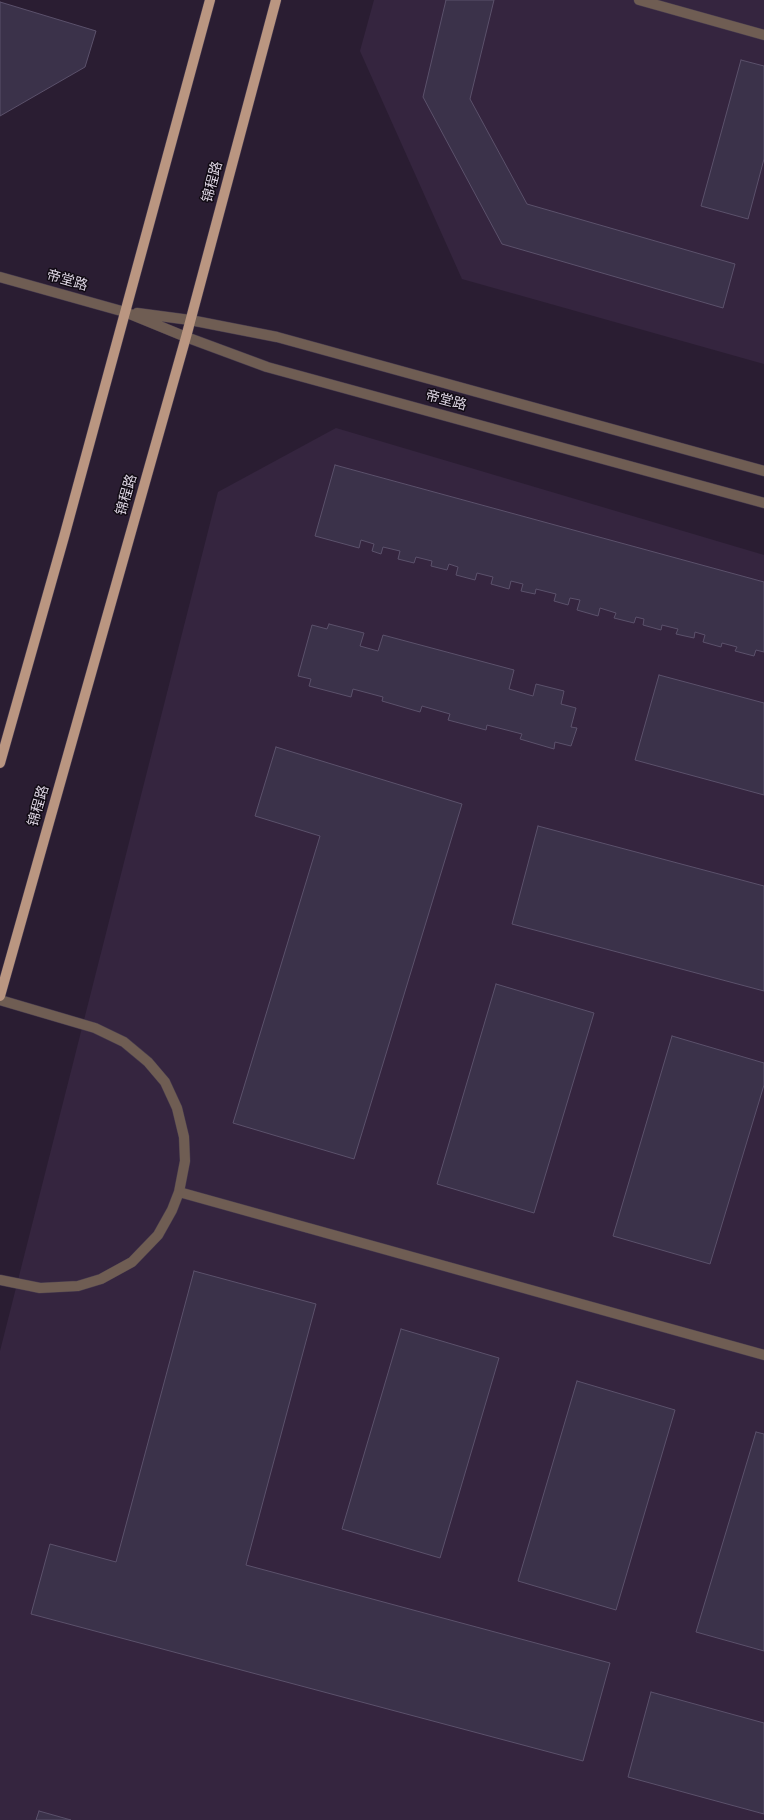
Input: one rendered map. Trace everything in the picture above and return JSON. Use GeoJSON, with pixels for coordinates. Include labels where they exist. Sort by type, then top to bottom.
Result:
{"type":"FeatureCollection","features":[{"type":"Feature","properties":{"kind":"main road"},"geometry":{"type":"LineString","coordinates":[[0,763],[126,312],[210,0]]}},
{"type":"Feature","properties":{"kind":"main road","name":"锦程路"},"geometry":{"type":"LineString","coordinates":[[0,996],[186,337],[276,0]]}},
{"type":"Feature","properties":{"kind":"street"},"geometry":{"type":"LineString","coordinates":[[639,0],[764,35]]}},
{"type":"Feature","properties":{"kind":"street","name":"帝堂路"},"geometry":{"type":"LineString","coordinates":[[0,277],[126,312],[186,337],[267,367],[764,503]]}},
{"type":"Feature","properties":{"kind":"street","name":"帝堂路"},"geometry":{"type":"LineString","coordinates":[[126,312],[190,320],[277,337],[764,471]]}},
{"type":"Feature","properties":{"kind":"street"},"geometry":{"type":"LineString","coordinates":[[0,1000],[95,1028],[124,1042],[148,1062],[164,1082],[177,1108],[184,1137],[185,1161],[179,1192],[172,1210],[158,1235],[132,1262],[101,1279],[78,1286],[40,1288],[0,1280]]}},
{"type":"Feature","properties":{"kind":"street"},"geometry":{"type":"LineString","coordinates":[[179,1192],[764,1355]]}},
{"type":"Feature","properties":{"kind":"shaded area"},"geometry":{"type":"Polygon","coordinates":[[[374,0],[764,0],[764,364],[462,279],[360,51],[374,0]]]}},
{"type":"Feature","properties":{"kind":"shaded area"},"geometry":{"type":"Polygon","coordinates":[[[336,428],[764,555],[764,1820],[0,1820],[0,1351],[218,492],[336,428]]]}},
{"type":"Feature","properties":{"kind":"building"},"geometry":{"type":"Polygon","coordinates":[[[446,0],[494,0],[470,99],[527,204],[735,264],[723,308],[502,244],[423,97],[446,0]]]}},
{"type":"Feature","properties":{"kind":"building"},"geometry":{"type":"Polygon","coordinates":[[[0,2],[96,31],[85,67],[0,116],[0,2]]]}},
{"type":"Feature","properties":{"kind":"building"},"geometry":{"type":"Polygon","coordinates":[[[741,60],[764,66],[764,159],[748,219],[701,206],[741,60]]]}},
{"type":"Feature","properties":{"kind":"building"},"geometry":{"type":"Polygon","coordinates":[[[335,465],[764,582],[764,652],[756,650],[754,656],[735,651],[737,647],[722,643],[721,647],[703,642],[705,635],[695,632],[694,638],[676,634],[678,629],[662,625],[661,630],[643,625],[644,619],[636,617],[634,623],[614,618],[616,613],[600,608],[598,616],[577,610],[580,600],[570,598],[568,605],[554,601],[556,594],[536,589],[535,594],[521,591],[523,584],[511,581],[509,589],[491,584],[493,577],[477,573],[475,580],[456,575],[458,567],[449,564],[447,570],[431,566],[432,561],[416,557],[414,563],[398,559],[400,551],[383,547],[381,554],[372,551],[374,544],[361,540],[359,548],[315,536],[335,465]]]}},
{"type":"Feature","properties":{"kind":"building"},"geometry":{"type":"Polygon","coordinates":[[[329,624],[364,633],[360,646],[378,651],[383,635],[514,670],[509,689],[533,696],[536,684],[564,691],[561,704],[576,708],[571,727],[577,728],[571,746],[555,742],[554,749],[520,739],[522,734],[487,725],[486,730],[448,720],[450,714],[422,706],[420,712],[382,701],[383,697],[353,689],[351,697],[309,686],[311,679],[298,676],[312,625],[327,629],[329,624]]]}},
{"type":"Feature","properties":{"kind":"building"},"geometry":{"type":"Polygon","coordinates":[[[659,675],[764,703],[764,795],[635,760],[659,675]]]}},
{"type":"Feature","properties":{"kind":"building"},"geometry":{"type":"Polygon","coordinates":[[[276,747],[462,804],[354,1159],[233,1123],[320,836],[255,816],[276,747]]]}},
{"type":"Feature","properties":{"kind":"building"},"geometry":{"type":"Polygon","coordinates":[[[538,826],[764,886],[764,991],[512,924],[538,826]]]}},
{"type":"Feature","properties":{"kind":"building"},"geometry":{"type":"Polygon","coordinates":[[[496,984],[594,1013],[534,1213],[437,1184],[496,984]]]}},
{"type":"Feature","properties":{"kind":"building"},"geometry":{"type":"Polygon","coordinates":[[[672,1036],[764,1063],[764,1085],[710,1264],[613,1236],[672,1036]]]}},
{"type":"Feature","properties":{"kind":"building"},"geometry":{"type":"Polygon","coordinates":[[[194,1271],[316,1304],[246,1565],[610,1663],[583,1761],[31,1614],[50,1544],[116,1562],[194,1271]]]}},
{"type":"Feature","properties":{"kind":"building"},"geometry":{"type":"Polygon","coordinates":[[[401,1329],[499,1358],[440,1558],[342,1529],[401,1329]]]}},
{"type":"Feature","properties":{"kind":"building"},"geometry":{"type":"Polygon","coordinates":[[[577,1381],[675,1410],[616,1610],[518,1581],[577,1381]]]}},
{"type":"Feature","properties":{"kind":"building"},"geometry":{"type":"Polygon","coordinates":[[[756,1432],[764,1434],[764,1651],[696,1632],[756,1432]]]}},
{"type":"Feature","properties":{"kind":"building"},"geometry":{"type":"Polygon","coordinates":[[[651,1692],[764,1723],[764,1814],[628,1777],[651,1692]]]}},
{"type":"Feature","properties":{"kind":"building"},"geometry":{"type":"Polygon","coordinates":[[[39,1811],[71,1820],[36,1820],[39,1811]]]}}]}
